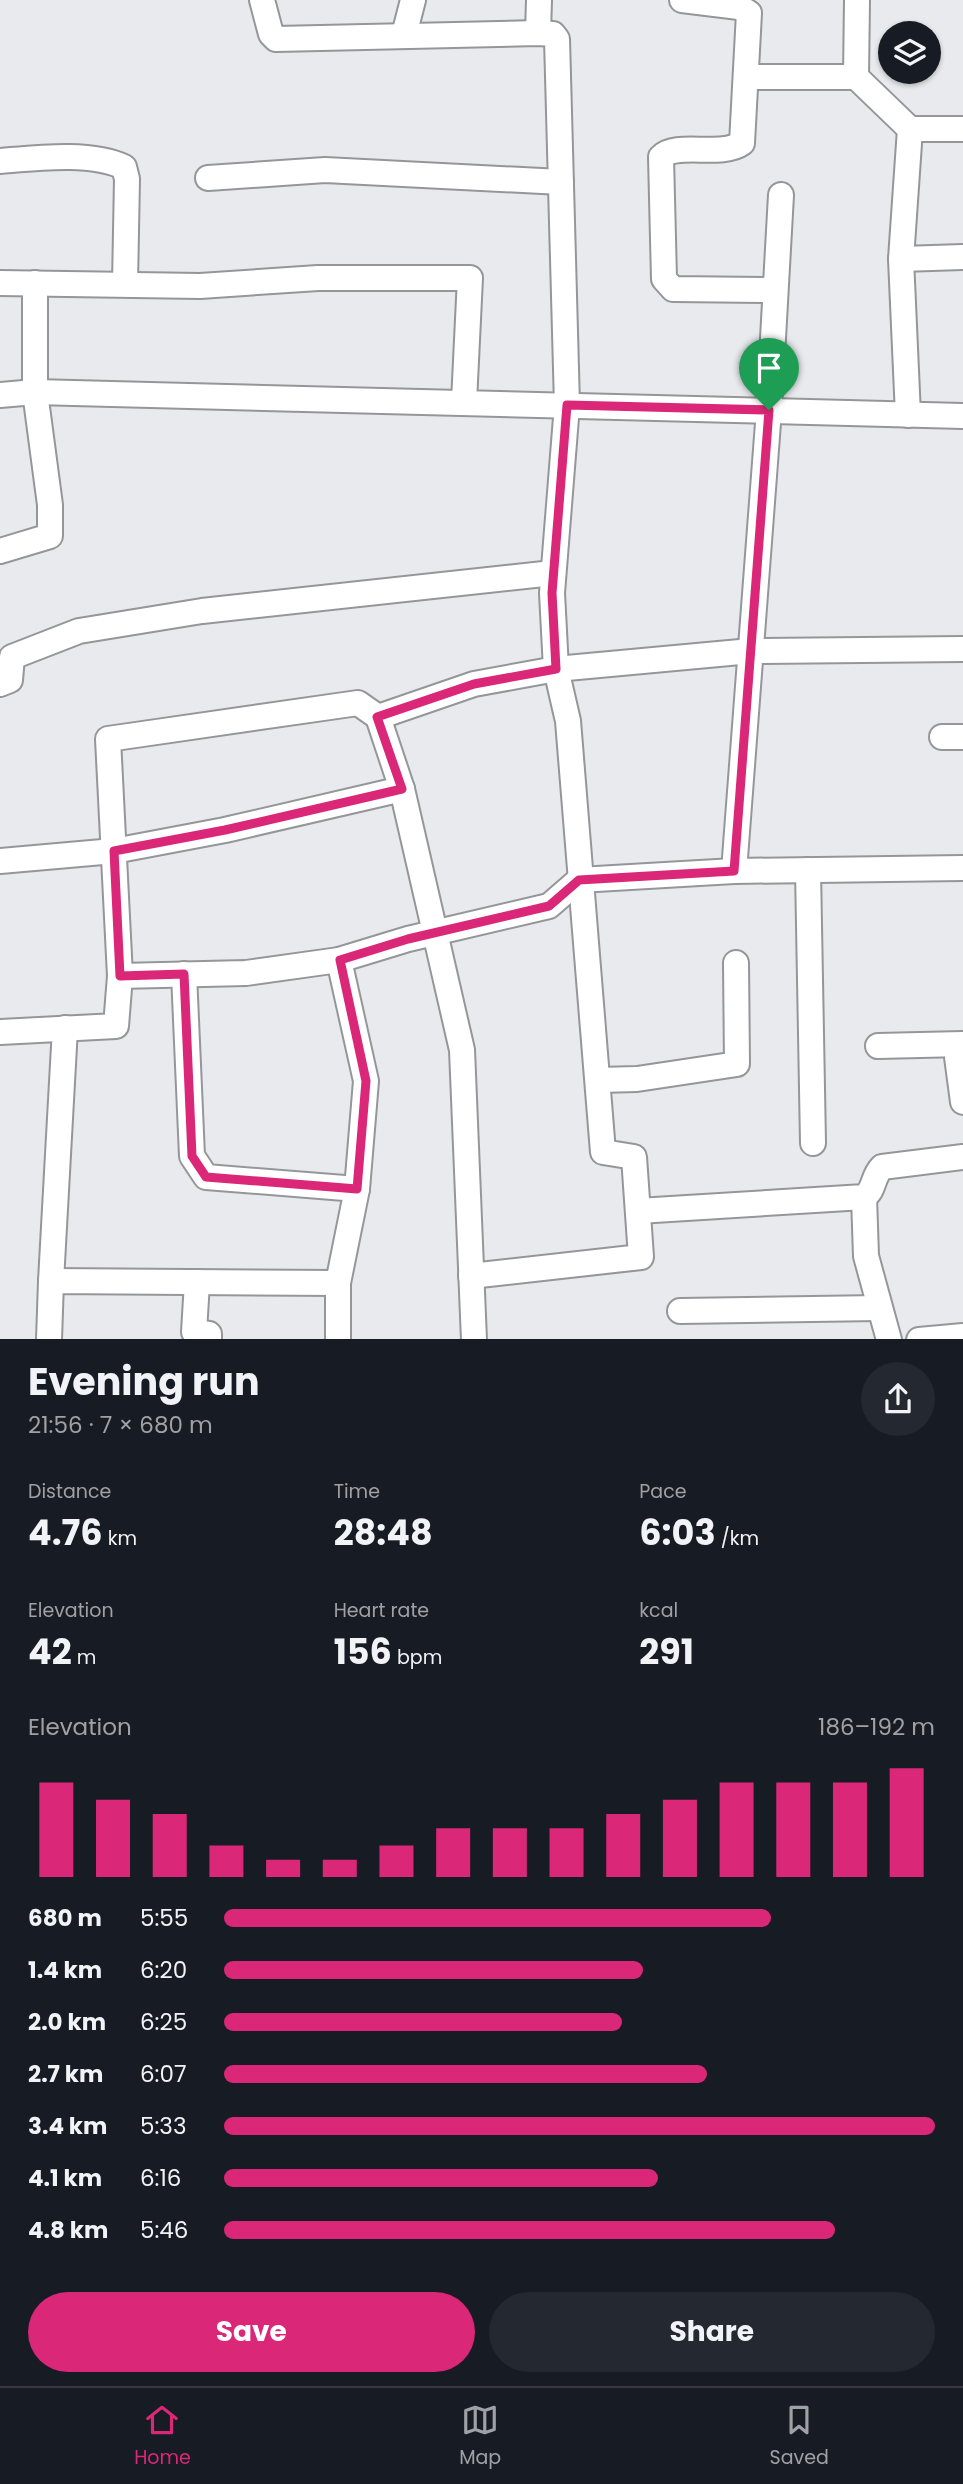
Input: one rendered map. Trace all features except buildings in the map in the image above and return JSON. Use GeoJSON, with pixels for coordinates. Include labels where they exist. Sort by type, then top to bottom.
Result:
{"type":"FeatureCollection","features":[{"type":"Feature","properties":{"kind":"street"},"geometry":{"type":"LineString","coordinates":[[262,0],[274,38],[538,33],[553,34],[557,39],[567,405],[554,573],[556,669],[568,721],[603,1152],[634,1157],[641,1257],[471,1276]]}},
{"type":"Feature","properties":{"kind":"street"},"geometry":{"type":"LineString","coordinates":[[404,35],[413,0]]}},
{"type":"Feature","properties":{"kind":"street"},"geometry":{"type":"LineString","coordinates":[[538,33],[539,0]]}},
{"type":"Feature","properties":{"kind":"street"},"geometry":{"type":"LineString","coordinates":[[682,0],[739,7],[749,13],[748,77],[742,144],[727,149],[669,152],[661,157],[664,279],[673,289],[775,290]]}},
{"type":"Feature","properties":{"kind":"street"},"geometry":{"type":"LineString","coordinates":[[856,77],[857,0]]}},
{"type":"Feature","properties":{"kind":"street"},"geometry":{"type":"LineString","coordinates":[[748,77],[856,77],[910,129],[963,129]]}},
{"type":"Feature","properties":{"kind":"street"},"geometry":{"type":"LineString","coordinates":[[908,415],[901,258],[910,129]]}},
{"type":"Feature","properties":{"kind":"street"},"geometry":{"type":"LineString","coordinates":[[0,161],[48,156],[113,161],[124,167],[127,179],[125,284]]}},
{"type":"Feature","properties":{"kind":"street"},"geometry":{"type":"LineString","coordinates":[[208,178],[325,170],[561,182]]}},
{"type":"Feature","properties":{"kind":"street"},"geometry":{"type":"LineString","coordinates":[[734,871],[769,410],[781,195]]}},
{"type":"Feature","properties":{"kind":"street"},"geometry":{"type":"LineString","coordinates":[[901,258],[963,257]]}},
{"type":"Feature","properties":{"kind":"street"},"geometry":{"type":"LineString","coordinates":[[0,283],[200,286],[318,278],[470,278],[464,402]]}},
{"type":"Feature","properties":{"kind":"street"},"geometry":{"type":"LineString","coordinates":[[0,551],[50,536],[50,505],[35,392],[35,283]]}},
{"type":"Feature","properties":{"kind":"street"},"geometry":{"type":"LineString","coordinates":[[0,395],[35,392],[963,416]]}},
{"type":"Feature","properties":{"kind":"street"},"geometry":{"type":"LineString","coordinates":[[0,684],[10,681],[12,657],[79,631],[202,611],[554,573]]}},
{"type":"Feature","properties":{"kind":"street"},"geometry":{"type":"LineString","coordinates":[[377,717],[474,684],[556,669],[751,651],[963,649]]}},
{"type":"Feature","properties":{"kind":"street"},"geometry":{"type":"LineString","coordinates":[[0,1031],[116,1026],[120,976],[108,739],[358,703],[377,717],[402,789],[461,1050],[474,1339]]}},
{"type":"Feature","properties":{"kind":"street"},"geometry":{"type":"LineString","coordinates":[[0,861],[114,851],[225,830],[402,789]]}},
{"type":"Feature","properties":{"kind":"street"},"geometry":{"type":"LineString","coordinates":[[120,976],[246,973],[340,960],[434,933],[549,906],[579,880],[734,871],[963,868]]}},
{"type":"Feature","properties":{"kind":"street"},"geometry":{"type":"LineString","coordinates":[[808,870],[813,1143]]}},
{"type":"Feature","properties":{"kind":"street"},"geometry":{"type":"LineString","coordinates":[[338,1339],[338,1283],[357,1189],[366,1081],[340,960]]}},
{"type":"Feature","properties":{"kind":"street"},"geometry":{"type":"LineString","coordinates":[[598,1080],[637,1079],[737,1064],[736,963]]}},
{"type":"Feature","properties":{"kind":"street"},"geometry":{"type":"LineString","coordinates":[[184,974],[192,1156],[206,1177],[357,1189]]}},
{"type":"Feature","properties":{"kind":"street"},"geometry":{"type":"LineString","coordinates":[[49,1339],[65,1028]]}},
{"type":"Feature","properties":{"kind":"street"},"geometry":{"type":"LineString","coordinates":[[877,1046],[963,1046],[957,1057],[963,1102]]}},
{"type":"Feature","properties":{"kind":"street"},"geometry":{"type":"LineString","coordinates":[[638,1211],[864,1197],[871,1192],[874,1179],[882,1167],[963,1157]]}},
{"type":"Feature","properties":{"kind":"street"},"geometry":{"type":"LineString","coordinates":[[864,1197],[866,1256],[878,1308],[889,1339]]}},
{"type":"Feature","properties":{"kind":"street"},"geometry":{"type":"LineString","coordinates":[[51,1281],[338,1283]]}},
{"type":"Feature","properties":{"kind":"street"},"geometry":{"type":"LineString","coordinates":[[197,1282],[194,1332],[209,1334],[209,1339]]}},
{"type":"Feature","properties":{"kind":"street"},"geometry":{"type":"LineString","coordinates":[[680,1311],[878,1308]]}},
{"type":"Feature","properties":{"kind":"street"},"geometry":{"type":"LineString","coordinates":[[919,1339],[963,1336]]}},
{"type":"Feature","properties":{"kind":"route"},"geometry":{"type":"LineString","coordinates":[[567,405],[769,410],[734,871],[579,880],[549,906],[408,939],[340,960],[366,1081],[357,1189],[206,1177],[192,1156],[184,974],[120,976],[114,851],[225,830],[402,789],[377,717],[474,684],[556,669],[552,593],[567,405]]}}]}
